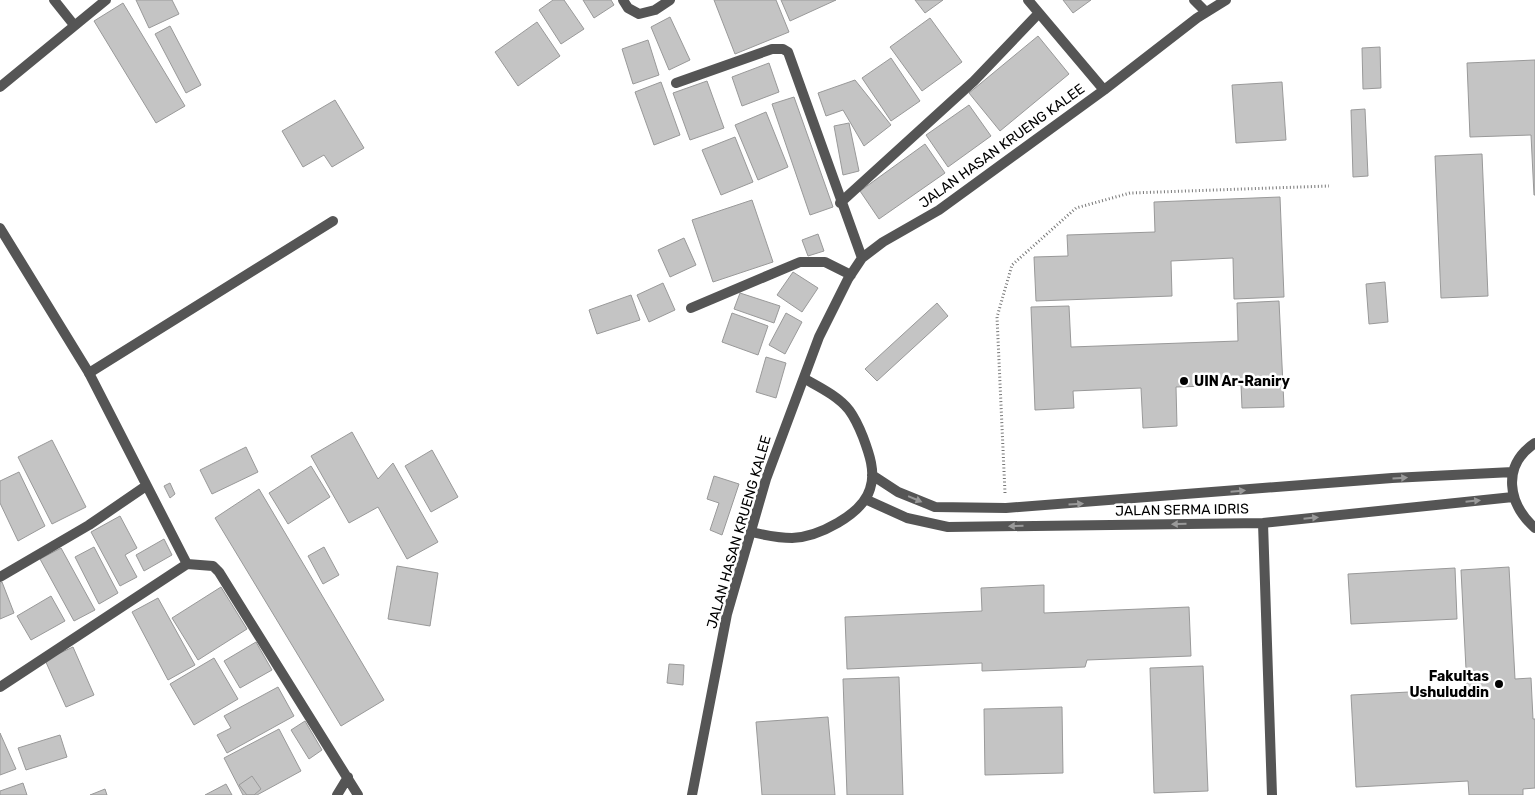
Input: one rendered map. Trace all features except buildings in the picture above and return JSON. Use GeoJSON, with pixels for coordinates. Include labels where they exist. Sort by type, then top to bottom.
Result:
{"type":"FeatureCollection","features":[{"type":"Feature","properties":{"kind":"street"},"geometry":{"type":"LineString","coordinates":[[54,0],[74,25]]}},
{"type":"Feature","properties":{"kind":"street"},"geometry":{"type":"LineString","coordinates":[[0,87],[106,0]]}},
{"type":"Feature","properties":{"kind":"street"},"geometry":{"type":"LineString","coordinates":[[623,0],[628,8],[639,14],[655,10],[667,1]]}},
{"type":"Feature","properties":{"kind":"street"},"geometry":{"type":"LineString","coordinates":[[1028,0],[1104,90]]}},
{"type":"Feature","properties":{"kind":"street"},"geometry":{"type":"LineString","coordinates":[[1194,0],[1206,12]]}},
{"type":"Feature","properties":{"kind":"street","name":"JALAN HASAN KRUENG KALEE"},"geometry":{"type":"LineString","coordinates":[[692,795],[727,614],[766,479],[820,337],[851,275],[862,258],[883,242],[939,210],[1104,90],[1206,12],[1226,0]]}},
{"type":"Feature","properties":{"kind":"street"},"geometry":{"type":"LineString","coordinates":[[840,203],[974,81],[1038,14]]}},
{"type":"Feature","properties":{"kind":"street"},"geometry":{"type":"LineString","coordinates":[[676,83],[772,49],[783,48],[788,52],[840,203],[862,258]]}},
{"type":"Feature","properties":{"kind":"street"},"geometry":{"type":"LineString","coordinates":[[89,373],[333,220]]}},
{"type":"Feature","properties":{"kind":"street"},"geometry":{"type":"LineString","coordinates":[[0,228],[89,373],[187,564]]}},
{"type":"Feature","properties":{"kind":"street"},"geometry":{"type":"LineString","coordinates":[[691,308],[800,262],[825,262],[851,275]]}},
{"type":"Feature","properties":{"kind":"street"},"geometry":{"type":"LineString","coordinates":[[751,532],[793,538],[828,529],[844,519],[864,499],[870,489],[872,476],[866,445],[848,408],[805,379]]}},
{"type":"Feature","properties":{"kind":"street"},"geometry":{"type":"LineString","coordinates":[[1535,443],[1521,456],[1514,472],[1513,497],[1517,508],[1535,528]]}},
{"type":"Feature","properties":{"kind":"street"},"geometry":{"type":"LineString","coordinates":[[872,476],[898,492],[934,506],[1006,508],[1392,478],[1514,472]]}},
{"type":"Feature","properties":{"kind":"street"},"geometry":{"type":"LineString","coordinates":[[0,577],[90,525],[146,486]]}},
{"type":"Feature","properties":{"kind":"street"},"geometry":{"type":"LineString","coordinates":[[1263,523],[1513,497]]}},
{"type":"Feature","properties":{"kind":"street","name":"JALAN SERMA IDRIS"},"geometry":{"type":"LineString","coordinates":[[864,499],[907,518],[948,526],[1263,523],[1272,795]]}},
{"type":"Feature","properties":{"kind":"street"},"geometry":{"type":"LineString","coordinates":[[0,687],[187,564],[213,566],[219,572],[358,795]]}},
{"type":"Feature","properties":{"kind":"street"},"geometry":{"type":"LineString","coordinates":[[337,795],[348,777]]}},
{"type":"Feature","properties":{"kind":"path"},"geometry":{"type":"LineString","coordinates":[[1006,508],[997,317],[1012,265],[1076,208],[1130,193],[1329,186]]}},
{"type":"Feature","properties":{"kind":"place","name":"UIN Ar-Raniry"},"geometry":{"type":"Point","coordinates":[1184,381]}},
{"type":"Feature","properties":{"kind":"place","name":"Fakultas Ushuluddin"},"geometry":{"type":"Point","coordinates":[1499,684]}}]}
